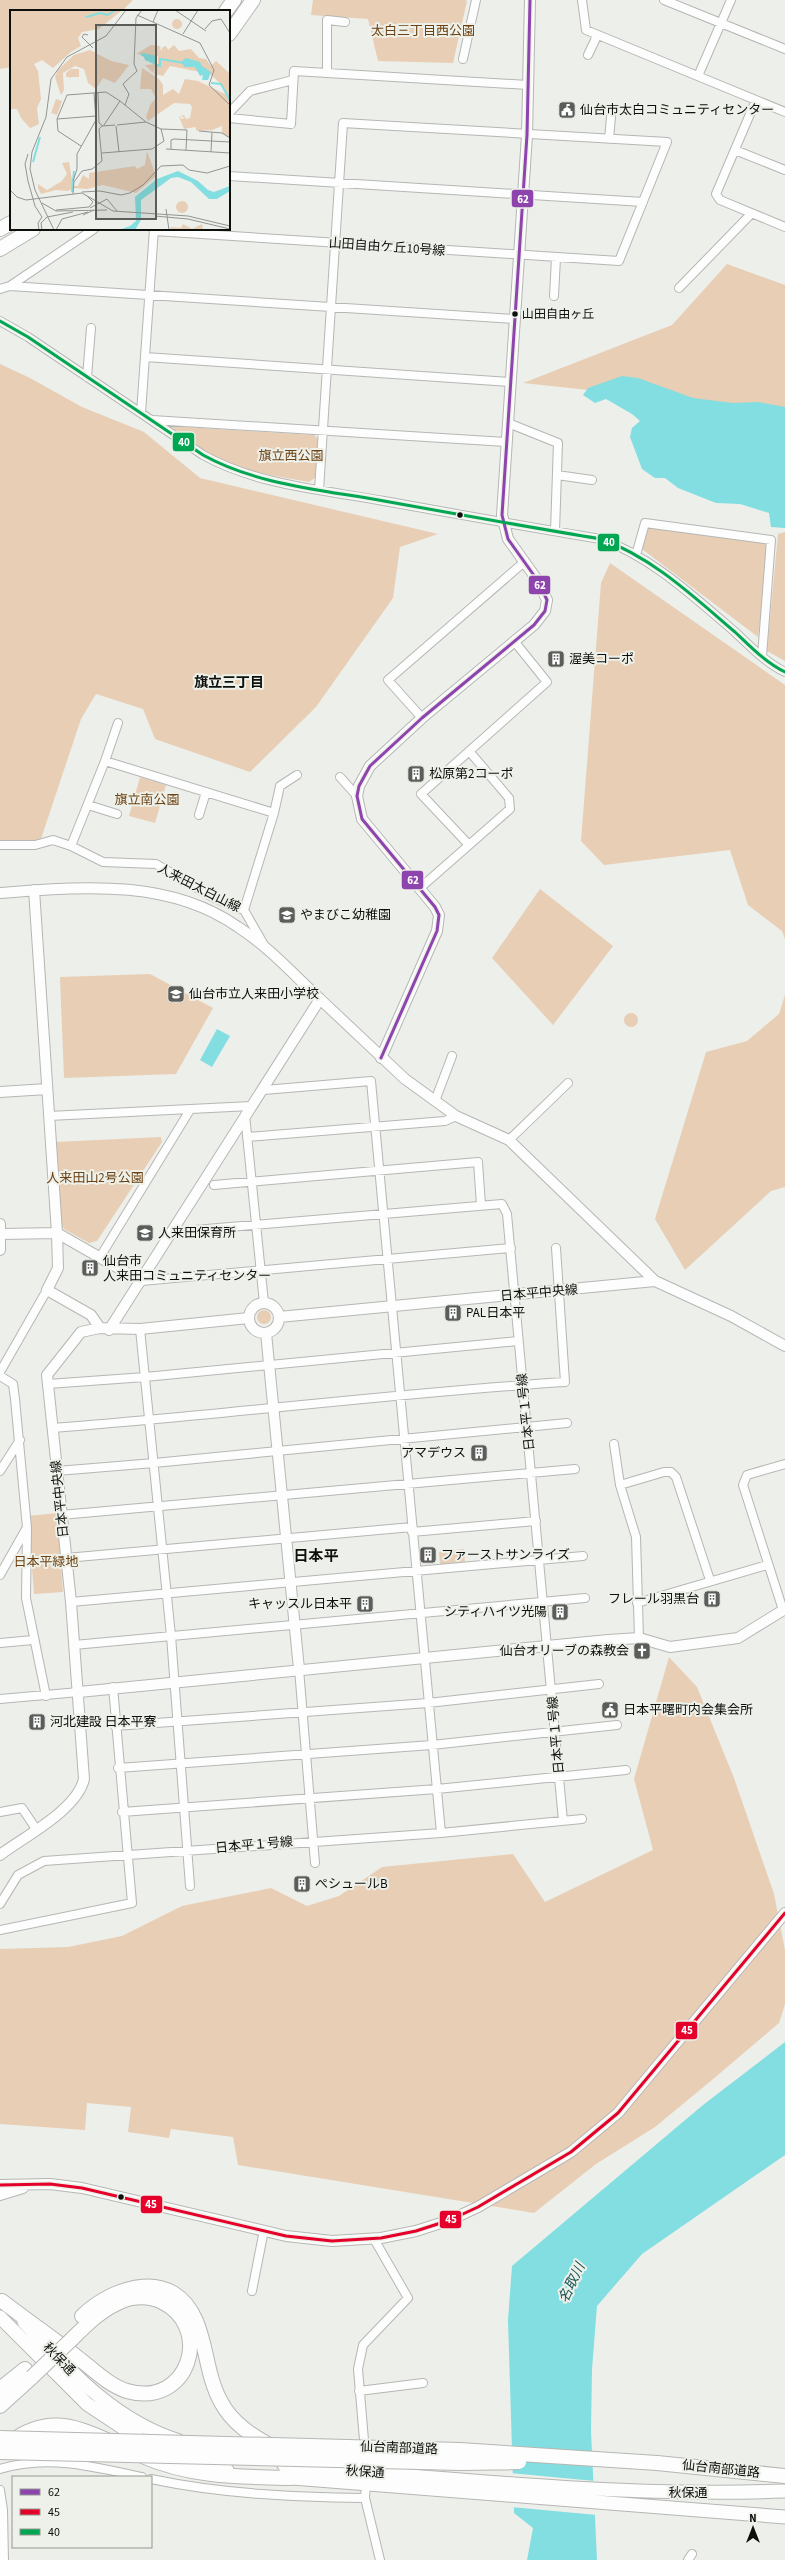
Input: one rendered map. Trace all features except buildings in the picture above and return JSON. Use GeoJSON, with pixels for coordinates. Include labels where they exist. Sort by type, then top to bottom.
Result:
{"type":"FeatureCollection","features":[{"type":"Feature","properties":{"kind":"highway"},"geometry":{"type":"LineString","coordinates":[[227,10],[234,0]]}},
{"type":"Feature","properties":{"kind":"highway"},"geometry":{"type":"LineString","coordinates":[[230,33],[253,0]]}},
{"type":"Feature","properties":{"kind":"highway"},"geometry":{"type":"LineString","coordinates":[[0,229],[10,224]]}},
{"type":"Feature","properties":{"kind":"highway"},"geometry":{"type":"LineString","coordinates":[[0,249],[31,230]]}},
{"type":"Feature","properties":{"kind":"highway"},"geometry":{"type":"LineString","coordinates":[[0,2406],[28,2373],[68,2336],[96,2304],[118,2291],[130,2288],[152,2287],[172,2294],[195,2319],[216,2393],[237,2423],[246,2432],[272,2447],[345,2470]]}},
{"type":"Feature","properties":{"kind":"highway"},"geometry":{"type":"LineString","coordinates":[[1,2300],[105,2379],[126,2390],[148,2393],[168,2388],[181,2375],[189,2357],[189,2337],[182,2319],[166,2304],[147,2298],[124,2300],[113,2305],[68,2336]]}},
{"type":"Feature","properties":{"kind":"highway","name":"秋保通"},"geometry":{"type":"LineString","coordinates":[[1,2300],[96,2395],[138,2424],[174,2440],[240,2458],[273,2464],[345,2470],[366,2478]]}},
{"type":"Feature","properties":{"kind":"highway","name":"秋保通"},"geometry":{"type":"LineString","coordinates":[[0,2317],[88,2404],[145,2443],[165,2452],[215,2468],[291,2478],[366,2478],[603,2496],[785,2517]]}},
{"type":"Feature","properties":{"kind":"highway"},"geometry":{"type":"LineString","coordinates":[[0,2389],[28,2373]]}},
{"type":"Feature","properties":{"kind":"highway"},"geometry":{"type":"LineString","coordinates":[[0,2451],[25,2432],[43,2426],[63,2425],[84,2430],[156,2462],[188,2471],[215,2476],[291,2478]]}},
{"type":"Feature","properties":{"kind":"highway"},"geometry":{"type":"LineString","coordinates":[[0,2438],[142,2448]]}},
{"type":"Feature","properties":{"kind":"highway"},"geometry":{"type":"LineString","coordinates":[[0,2442],[142,2448]]}},
{"type":"Feature","properties":{"kind":"highway"},"geometry":{"type":"LineString","coordinates":[[0,2451],[142,2448]]}},
{"type":"Feature","properties":{"kind":"highway"},"geometry":{"type":"LineString","coordinates":[[0,2459],[142,2448]]}},
{"type":"Feature","properties":{"kind":"highway","name":"仙台南部道路"},"geometry":{"type":"LineString","coordinates":[[142,2448],[453,2462],[657,2463],[785,2476]]}},
{"type":"Feature","properties":{"kind":"highway","name":"秋保通"},"geometry":{"type":"LineString","coordinates":[[603,2496],[785,2491]]}},
{"type":"Feature","properties":{"kind":"street"},"geometry":{"type":"LineString","coordinates":[[463,59],[476,0]]}},
{"type":"Feature","properties":{"kind":"street"},"geometry":{"type":"LineString","coordinates":[[381,1058],[437,931],[439,915],[420,888],[362,819],[357,796],[363,774],[422,718],[534,625],[545,611],[547,600],[538,581],[523,563],[508,539],[503,523],[506,442],[527,135],[530,0]]}},
{"type":"Feature","properties":{"kind":"street"},"geometry":{"type":"LineString","coordinates":[[582,0],[586,30],[597,36],[785,112]]}},
{"type":"Feature","properties":{"kind":"street"},"geometry":{"type":"LineString","coordinates":[[664,0],[785,49]]}},
{"type":"Feature","properties":{"kind":"street"},"geometry":{"type":"LineString","coordinates":[[698,76],[731,0]]}},
{"type":"Feature","properties":{"kind":"street"},"geometry":{"type":"LineString","coordinates":[[327,73],[328,20],[345,22]]}},
{"type":"Feature","properties":{"kind":"street"},"geometry":{"type":"LineString","coordinates":[[588,55],[597,36]]}},
{"type":"Feature","properties":{"kind":"street"},"geometry":{"type":"LineString","coordinates":[[230,118],[291,124],[294,71],[528,85]]}},
{"type":"Feature","properties":{"kind":"street"},"geometry":{"type":"LineString","coordinates":[[230,112],[250,91],[293,80]]}},
{"type":"Feature","properties":{"kind":"street"},"geometry":{"type":"LineString","coordinates":[[756,100],[716,194],[720,200],[785,228]]}},
{"type":"Feature","properties":{"kind":"street"},"geometry":{"type":"LineString","coordinates":[[609,139],[611,117]]}},
{"type":"Feature","properties":{"kind":"street"},"geometry":{"type":"LineString","coordinates":[[230,176],[338,183],[523,195],[643,202],[667,142],[527,135],[343,123],[338,183],[328,370],[319,490]]}},
{"type":"Feature","properties":{"kind":"street"},"geometry":{"type":"LineString","coordinates":[[735,150],[785,170]]}},
{"type":"Feature","properties":{"kind":"street","name":"山田自由ケ丘10号線"},"geometry":{"type":"LineString","coordinates":[[154,230],[335,244],[619,262],[643,202]]}},
{"type":"Feature","properties":{"kind":"street"},"geometry":{"type":"LineString","coordinates":[[679,288],[752,214]]}},
{"type":"Feature","properties":{"kind":"street"},"geometry":{"type":"LineString","coordinates":[[0,290],[10,286],[93,230]]}},
{"type":"Feature","properties":{"kind":"street"},"geometry":{"type":"LineString","coordinates":[[141,413],[154,230]]}},
{"type":"Feature","properties":{"kind":"street"},"geometry":{"type":"LineString","coordinates":[[554,296],[556,258]]}},
{"type":"Feature","properties":{"kind":"street"},"geometry":{"type":"LineString","coordinates":[[10,286],[515,319]]}},
{"type":"Feature","properties":{"kind":"street"},"geometry":{"type":"LineString","coordinates":[[0,321],[225,467],[247,474],[319,490],[601,539],[636,555],[681,587],[762,656],[785,672]]}},
{"type":"Feature","properties":{"kind":"street"},"geometry":{"type":"LineString","coordinates":[[87,377],[91,328]]}},
{"type":"Feature","properties":{"kind":"street"},"geometry":{"type":"LineString","coordinates":[[145,357],[510,382]]}},
{"type":"Feature","properties":{"kind":"street"},"geometry":{"type":"LineString","coordinates":[[151,420],[506,442]]}},
{"type":"Feature","properties":{"kind":"street"},"geometry":{"type":"LineString","coordinates":[[508,423],[558,443],[555,532]]}},
{"type":"Feature","properties":{"kind":"street"},"geometry":{"type":"LineString","coordinates":[[557,475],[592,480]]}},
{"type":"Feature","properties":{"kind":"street"},"geometry":{"type":"LineString","coordinates":[[636,555],[644,523],[771,540],[762,656]]}},
{"type":"Feature","properties":{"kind":"street"},"geometry":{"type":"LineString","coordinates":[[422,718],[388,680],[523,563]]}},
{"type":"Feature","properties":{"kind":"street"},"geometry":{"type":"LineString","coordinates":[[469,845],[421,794],[548,682],[514,641]]}},
{"type":"Feature","properties":{"kind":"street"},"geometry":{"type":"LineString","coordinates":[[72,846],[118,723]]}},
{"type":"Feature","properties":{"kind":"street"},"geometry":{"type":"LineString","coordinates":[[420,888],[510,809],[509,798],[469,751]]}},
{"type":"Feature","properties":{"kind":"street"},"geometry":{"type":"LineString","coordinates":[[105,761],[274,813]]}},
{"type":"Feature","properties":{"kind":"street"},"geometry":{"type":"LineString","coordinates":[[244,910],[274,813],[280,786],[297,775]]}},
{"type":"Feature","properties":{"kind":"street"},"geometry":{"type":"LineString","coordinates":[[340,777],[357,796]]}},
{"type":"Feature","properties":{"kind":"street"},"geometry":{"type":"LineString","coordinates":[[199,816],[206,792]]}},
{"type":"Feature","properties":{"kind":"street"},"geometry":{"type":"LineString","coordinates":[[88,805],[117,814]]}},
{"type":"Feature","properties":{"kind":"street","name":"人来田太白山線"},"geometry":{"type":"LineString","coordinates":[[0,845],[35,845],[53,840],[72,846],[102,862],[156,864],[214,898],[244,910],[264,945]]}},
{"type":"Feature","properties":{"kind":"street"},"geometry":{"type":"LineString","coordinates":[[0,893],[92,887],[145,891],[188,902],[213,912],[237,926],[264,945],[404,1079],[456,1116],[509,1140],[655,1281],[731,1316],[785,1346]]}},
{"type":"Feature","properties":{"kind":"street"},"geometry":{"type":"LineString","coordinates":[[0,1372],[58,1268],[57,1233],[34,890]]}},
{"type":"Feature","properties":{"kind":"street"},"geometry":{"type":"LineString","coordinates":[[47,1290],[91,1315],[104,1329],[141,1281],[245,1115],[264,1090],[320,999]]}},
{"type":"Feature","properties":{"kind":"street"},"geometry":{"type":"LineString","coordinates":[[435,1101],[452,1056]]}},
{"type":"Feature","properties":{"kind":"street"},"geometry":{"type":"LineString","coordinates":[[264,1090],[371,1081],[441,1833]]}},
{"type":"Feature","properties":{"kind":"street"},"geometry":{"type":"LineString","coordinates":[[509,1140],[568,1083]]}},
{"type":"Feature","properties":{"kind":"street"},"geometry":{"type":"LineString","coordinates":[[0,1092],[47,1089]]}},
{"type":"Feature","properties":{"kind":"street"},"geometry":{"type":"LineString","coordinates":[[49,1116],[251,1106]]}},
{"type":"Feature","properties":{"kind":"street"},"geometry":{"type":"LineString","coordinates":[[100,1257],[190,1110]]}},
{"type":"Feature","properties":{"kind":"street"},"geometry":{"type":"LineString","coordinates":[[245,1115],[264,1304]]}},
{"type":"Feature","properties":{"kind":"street"},"geometry":{"type":"LineString","coordinates":[[247,1137],[445,1120],[456,1116]]}},
{"type":"Feature","properties":{"kind":"street"},"geometry":{"type":"LineString","coordinates":[[183,1231],[481,1205],[478,1162],[251,1183],[214,1185]]}},
{"type":"Feature","properties":{"kind":"street","name":"日本平１号線"},"geometry":{"type":"LineString","coordinates":[[0,1904],[18,1875],[44,1861],[128,1856],[314,1840],[441,1833],[563,1821],[552,1690],[542,1602],[540,1560],[528,1427],[518,1341],[507,1214],[502,1204],[481,1205]]}},
{"type":"Feature","properties":{"kind":"street"},"geometry":{"type":"LineString","coordinates":[[0,1250],[0,1229],[57,1233],[141,1281],[511,1248]]}},
{"type":"Feature","properties":{"kind":"street"},"geometry":{"type":"LineString","coordinates":[[53,1428],[149,1421],[401,1395],[565,1382],[556,1248]]}},
{"type":"Feature","properties":{"kind":"street","name":"日本平中央線"},"geometry":{"type":"LineString","coordinates":[[279,1316],[391,1305],[558,1292],[655,1281]]}},
{"type":"Feature","properties":{"kind":"street"},"geometry":{"type":"LineString","coordinates":[[264,1304],[272,1306],[279,1316],[277,1325],[266,1333],[257,1331],[249,1318],[252,1309],[264,1304]]}},
{"type":"Feature","properties":{"kind":"street","name":"日本平中央線"},"geometry":{"type":"LineString","coordinates":[[0,1855],[65,1808],[82,1789],[84,1779],[79,1692],[71,1602],[47,1375],[81,1332],[104,1329],[140,1329],[249,1318]]}},
{"type":"Feature","properties":{"kind":"street"},"geometry":{"type":"LineString","coordinates":[[140,1329],[171,1636],[190,1886]]}},
{"type":"Feature","properties":{"kind":"street"},"geometry":{"type":"LineString","coordinates":[[266,1333],[277,1451],[283,1495],[294,1625],[304,1711],[315,1863]]}},
{"type":"Feature","properties":{"kind":"street"},"geometry":{"type":"LineString","coordinates":[[48,1384],[145,1377],[518,1341]]}},
{"type":"Feature","properties":{"kind":"street"},"geometry":{"type":"LineString","coordinates":[[0,1376],[13,1384],[20,1440],[27,1528],[26,1598],[33,1640],[46,1696]]}},
{"type":"Feature","properties":{"kind":"street"},"geometry":{"type":"LineString","coordinates":[[57,1471],[154,1463],[567,1422]]}},
{"type":"Feature","properties":{"kind":"street"},"geometry":{"type":"LineString","coordinates":[[0,1471],[20,1440]]}},
{"type":"Feature","properties":{"kind":"street"},"geometry":{"type":"LineString","coordinates":[[614,1444],[620,1485],[636,1537],[639,1638]]}},
{"type":"Feature","properties":{"kind":"street"},"geometry":{"type":"LineString","coordinates":[[0,1700],[174,1681],[639,1638],[670,1647],[738,1638],[784,1610],[767,1565],[743,1485],[747,1475],[785,1464]]}},
{"type":"Feature","properties":{"kind":"street"},"geometry":{"type":"LineString","coordinates":[[62,1515],[408,1482],[575,1469]]}},
{"type":"Feature","properties":{"kind":"street"},"geometry":{"type":"LineString","coordinates":[[620,1485],[664,1472],[670,1472],[676,1477],[710,1580]]}},
{"type":"Feature","properties":{"kind":"street"},"geometry":{"type":"LineString","coordinates":[[66,1558],[412,1529],[536,1521]]}},
{"type":"Feature","properties":{"kind":"street"},"geometry":{"type":"LineString","coordinates":[[0,1575],[27,1528]]}},
{"type":"Feature","properties":{"kind":"street"},"geometry":{"type":"LineString","coordinates":[[71,1602],[290,1581],[416,1572],[583,1556]]}},
{"type":"Feature","properties":{"kind":"street"},"geometry":{"type":"LineString","coordinates":[[637,1603],[710,1580],[767,1565]]}},
{"type":"Feature","properties":{"kind":"street"},"geometry":{"type":"LineString","coordinates":[[74,1645],[586,1598]]}},
{"type":"Feature","properties":{"kind":"street"},"geometry":{"type":"LineString","coordinates":[[0,1643],[33,1640]]}},
{"type":"Feature","properties":{"kind":"street"},"geometry":{"type":"LineString","coordinates":[[116,1726],[428,1702],[599,1684]]}},
{"type":"Feature","properties":{"kind":"street"},"geometry":{"type":"LineString","coordinates":[[0,1930],[132,1904],[118,1768],[113,1687]]}},
{"type":"Feature","properties":{"kind":"street"},"geometry":{"type":"LineString","coordinates":[[118,1768],[432,1745],[617,1725]]}},
{"type":"Feature","properties":{"kind":"street"},"geometry":{"type":"LineString","coordinates":[[122,1812],[437,1789],[559,1778],[626,1770]]}},
{"type":"Feature","properties":{"kind":"street"},"geometry":{"type":"LineString","coordinates":[[0,1812],[22,1808],[36,1829]]}},
{"type":"Feature","properties":{"kind":"street"},"geometry":{"type":"LineString","coordinates":[[563,1821],[582,1819]]}},
{"type":"Feature","properties":{"kind":"street"},"geometry":{"type":"LineString","coordinates":[[0,2185],[50,2184],[100,2191],[286,2236],[332,2241],[374,2239],[416,2231],[450,2220],[478,2207],[570,2152],[618,2113],[785,1913]]}},
{"type":"Feature","properties":{"kind":"street"},"geometry":{"type":"LineString","coordinates":[[0,2190],[50,2184]]}},
{"type":"Feature","properties":{"kind":"street"},"geometry":{"type":"LineString","coordinates":[[0,2195],[30,2186]]}},
{"type":"Feature","properties":{"kind":"street"},"geometry":{"type":"LineString","coordinates":[[252,2291],[264,2230]]}},
{"type":"Feature","properties":{"kind":"street"},"geometry":{"type":"LineString","coordinates":[[374,2239],[408,2298],[363,2345],[358,2368],[366,2478],[366,2498],[380,2560]]}},
{"type":"Feature","properties":{"kind":"street"},"geometry":{"type":"LineString","coordinates":[[359,2391],[423,2383]]}},
{"type":"Feature","properties":{"kind":"street"},"geometry":{"type":"LineString","coordinates":[[0,2469],[21,2463],[81,2463],[138,2476]]}},
{"type":"Feature","properties":{"kind":"street"},"geometry":{"type":"LineString","coordinates":[[152,2479],[196,2488],[262,2495],[366,2498]]}},
{"type":"Feature","properties":{"kind":"street"},"geometry":{"type":"LineString","coordinates":[[0,2490],[3,2510],[4,2560]]}},
{"type":"Feature","properties":{"kind":"green space"},"geometry":{"type":"Polygon","coordinates":[[[0,0],[133,0],[123,10],[10,10],[10,67],[0,69],[0,0]]]}},
{"type":"Feature","properties":{"kind":"green space","name":"太白三丁目西公園"},"geometry":{"type":"Polygon","coordinates":[[[313,0],[467,1],[453,63],[378,61],[368,19],[311,15],[313,0]]]}},
{"type":"Feature","properties":{"kind":"green space"},"geometry":{"type":"Polygon","coordinates":[[[727,264],[785,285],[785,411],[523,383],[672,325],[727,264]]]}},
{"type":"Feature","properties":{"kind":"green space"},"geometry":{"type":"Polygon","coordinates":[[[0,364],[30,378],[82,407],[144,432],[200,478],[438,534],[400,547],[393,598],[316,707],[250,772],[155,739],[143,709],[96,694],[81,719],[41,839],[4,849],[0,849],[0,364]]]}},
{"type":"Feature","properties":{"kind":"green space","name":"旗立西公園"},"geometry":{"type":"Polygon","coordinates":[[[169,426],[314,435],[318,439],[315,478],[309,482],[247,471],[213,456],[169,426]]]}},
{"type":"Feature","properties":{"kind":"green space"},"geometry":{"type":"Polygon","coordinates":[[[645,526],[770,541],[758,637],[642,549],[645,526]]]}},
{"type":"Feature","properties":{"kind":"green space"},"geometry":{"type":"Polygon","coordinates":[[[785,532],[785,661],[767,651],[778,534],[785,532]]]}},
{"type":"Feature","properties":{"kind":"green space"},"geometry":{"type":"Polygon","coordinates":[[[610,563],[785,685],[785,939],[782,931],[748,905],[730,850],[604,865],[581,841],[601,583],[610,563]]]}},
{"type":"Feature","properties":{"kind":"green space","name":"旗立南公園"},"geometry":{"type":"Polygon","coordinates":[[[140,777],[166,785],[155,823],[129,816],[140,777]]]}},
{"type":"Feature","properties":{"kind":"green space"},"geometry":{"type":"Polygon","coordinates":[[[540,889],[613,946],[553,1025],[492,958],[540,889]]]}},
{"type":"Feature","properties":{"kind":"green space"},"geometry":{"type":"Polygon","coordinates":[[[150,974],[213,1008],[176,1074],[64,1078],[60,977],[150,974]]]}},
{"type":"Feature","properties":{"kind":"green space"},"geometry":{"type":"Polygon","coordinates":[[[785,995],[785,1187],[771,1191],[685,1270],[655,1219],[706,1052],[747,1041],[779,1014],[785,995]]]}},
{"type":"Feature","properties":{"kind":"green space"},"geometry":{"type":"Polygon","coordinates":[[[631,1013],[636,1015],[638,1020],[636,1025],[631,1027],[626,1025],[624,1020],[626,1015],[631,1013]]]}},
{"type":"Feature","properties":{"kind":"green space","name":"人来田山2号公園"},"geometry":{"type":"Polygon","coordinates":[[[161,1137],[162,1142],[97,1241],[89,1243],[64,1229],[60,1222],[55,1142],[161,1137]]]}},
{"type":"Feature","properties":{"kind":"green space"},"geometry":{"type":"Polygon","coordinates":[[[264,1310],[269,1312],[271,1317],[269,1322],[264,1324],[259,1322],[257,1317],[259,1312],[264,1310]]]}},
{"type":"Feature","properties":{"kind":"green space","name":"日本平緑地"},"geometry":{"type":"Polygon","coordinates":[[[57,1513],[63,1592],[34,1594],[28,1516],[57,1513]]]}},
{"type":"Feature","properties":{"kind":"green space"},"geometry":{"type":"Polygon","coordinates":[[[464,1549],[465,1563],[440,1565],[439,1552],[464,1549]]]}},
{"type":"Feature","properties":{"kind":"green space"},"geometry":{"type":"Polygon","coordinates":[[[669,1657],[697,1687],[734,1778],[774,1894],[785,1950],[785,2004],[779,2023],[712,2080],[655,2127],[596,2164],[534,2213],[238,2165],[233,2137],[171,2129],[169,2138],[128,2132],[131,2107],[87,2103],[85,2130],[0,2124],[0,1949],[68,1947],[122,1936],[182,1906],[271,1888],[307,1906],[339,1896],[382,1867],[513,1854],[545,1902],[653,1850],[634,1779],[669,1657]]]}},
{"type":"Feature","properties":{"kind":"water"},"geometry":{"type":"Polygon","coordinates":[[[622,376],[638,378],[693,398],[733,403],[758,402],[785,407],[785,528],[771,527],[769,513],[740,504],[716,503],[678,488],[665,478],[655,478],[642,469],[630,437],[632,428],[640,421],[632,414],[606,399],[595,403],[583,395],[588,388],[622,376]]]}},
{"type":"Feature","properties":{"kind":"water"},"geometry":{"type":"Polygon","coordinates":[[[217,1029],[230,1036],[212,1067],[200,1060],[217,1029]]]}},
{"type":"Feature","properties":{"kind":"water","name":"名取川"},"geometry":{"type":"Polygon","coordinates":[[[785,2042],[785,2155],[642,2254],[597,2306],[592,2369],[591,2431],[597,2560],[527,2560],[533,2528],[514,2513],[508,2320],[512,2266],[703,2105],[785,2042]]]}},
{"type":"Feature","properties":{"kind":"pier"},"geometry":{"type":"Polygon","coordinates":[[[510,2473],[595,2481],[597,2515],[511,2507],[510,2473]]]}},
{"type":"Feature","properties":{"kind":"transit line","name":"62"},"geometry":{"type":"LineString","coordinates":[[381,1058],[437,931],[439,915],[435,907],[362,819],[357,796],[359,786],[370,766],[422,718],[534,625],[545,611],[547,600],[538,581],[508,539],[502,515],[527,135],[530,0]]}},
{"type":"Feature","properties":{"kind":"transit line","name":"40"},"geometry":{"type":"LineString","coordinates":[[0,321],[28,337],[203,455],[245,473],[268,480],[314,490],[601,539],[620,547],[638,556],[672,579],[765,659],[785,672]]}},
{"type":"Feature","properties":{"kind":"transit line","name":"45"},"geometry":{"type":"LineString","coordinates":[[0,2185],[50,2184],[82,2188],[286,2236],[332,2241],[381,2238],[416,2231],[450,2220],[478,2207],[571,2152],[618,2113],[785,1913]]}},
{"type":"Feature","properties":{"kind":"place","name":"仙台市太白コミュニティセンター"},"geometry":{"type":"Point","coordinates":[567,110]}},
{"type":"Feature","properties":{"kind":"place","name":"山田自由ヶ丘"},"geometry":{"type":"Point","coordinates":[515,314]}},
{"type":"Feature","properties":{"kind":"place","name":"渥美コーポ"},"geometry":{"type":"Point","coordinates":[556,659]}},
{"type":"Feature","properties":{"kind":"place","name":"松原第2コーポ"},"geometry":{"type":"Point","coordinates":[416,774]}},
{"type":"Feature","properties":{"kind":"place","name":"やまびこ幼稚園"},"geometry":{"type":"Point","coordinates":[287,915]}},
{"type":"Feature","properties":{"kind":"place","name":"仙台市立人来田小学校"},"geometry":{"type":"Point","coordinates":[176,994]}},
{"type":"Feature","properties":{"kind":"place","name":"人来田保育所"},"geometry":{"type":"Point","coordinates":[145,1233]}},
{"type":"Feature","properties":{"kind":"place","name":"仙台市 人来田コミュニティセンター"},"geometry":{"type":"Point","coordinates":[90,1268]}},
{"type":"Feature","properties":{"kind":"place","name":"PAL日本平"},"geometry":{"type":"Point","coordinates":[453,1313]}},
{"type":"Feature","properties":{"kind":"place","name":"アマデウス"},"geometry":{"type":"Point","coordinates":[479,1453]}},
{"type":"Feature","properties":{"kind":"place","name":"ファーストサンライズ"},"geometry":{"type":"Point","coordinates":[428,1555]}},
{"type":"Feature","properties":{"kind":"place","name":"フレール羽黒台"},"geometry":{"type":"Point","coordinates":[712,1599]}},
{"type":"Feature","properties":{"kind":"place","name":"キャッスル日本平"},"geometry":{"type":"Point","coordinates":[365,1604]}},
{"type":"Feature","properties":{"kind":"place","name":"シティハイツ光陽"},"geometry":{"type":"Point","coordinates":[560,1612]}},
{"type":"Feature","properties":{"kind":"place","name":"仙台オリーブの森教会"},"geometry":{"type":"Point","coordinates":[642,1651]}},
{"type":"Feature","properties":{"kind":"place","name":"日本平曙町内会集会所"},"geometry":{"type":"Point","coordinates":[610,1710]}},
{"type":"Feature","properties":{"kind":"place","name":"河北建設 日本平寮"},"geometry":{"type":"Point","coordinates":[37,1722]}},
{"type":"Feature","properties":{"kind":"place","name":"ぺシュールB"},"geometry":{"type":"Point","coordinates":[302,1884]}},
{"type":"Feature","properties":{"kind":"district","name":"旗立三丁目"},"geometry":{"type":"Point","coordinates":[229,683]}},
{"type":"Feature","properties":{"kind":"district","name":"日本平"},"geometry":{"type":"Point","coordinates":[316,1556]}}]}
